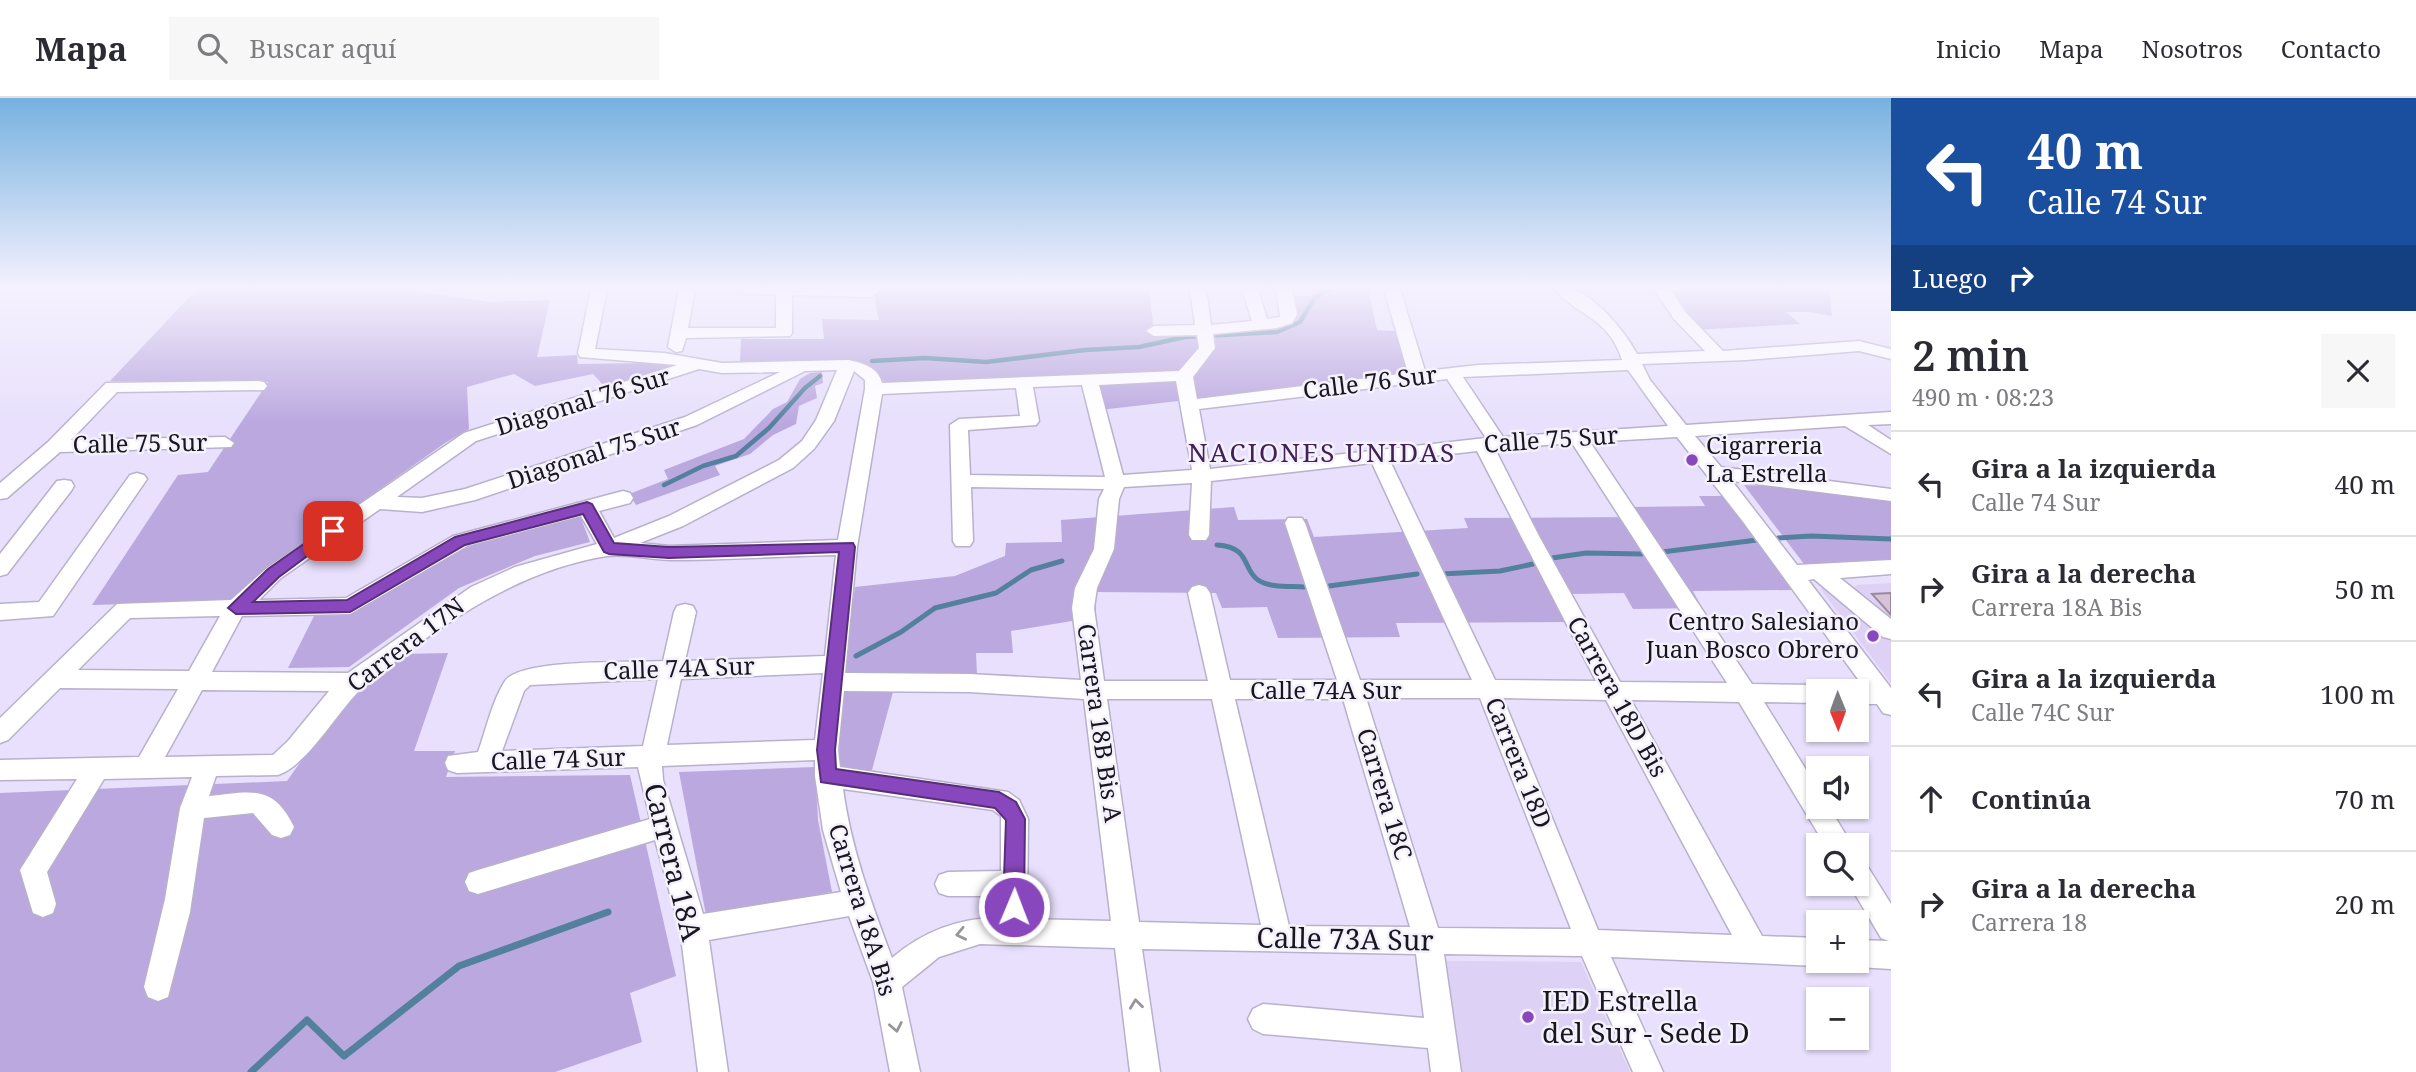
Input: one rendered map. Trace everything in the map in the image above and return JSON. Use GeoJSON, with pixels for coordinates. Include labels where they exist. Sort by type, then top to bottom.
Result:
{"type":"FeatureCollection","features":[{"type":"Feature","properties":{"kind":"street"},"geometry":{"type":"LineString","coordinates":[[590,334],[586,353],[674,360],[722,368],[848,365],[862,368],[872,381],[1024,384],[1184,376],[1207,348],[1206,334]]}},
{"type":"Feature","properties":{"kind":"street"},"geometry":{"type":"LineString","coordinates":[[674,360],[679,334]]}},
{"type":"Feature","properties":{"kind":"street"},"geometry":{"type":"LineString","coordinates":[[1405,334],[1418,377]]}},
{"type":"Feature","properties":{"kind":"street"},"geometry":{"type":"LineString","coordinates":[[1619,334],[1632,362],[1680,431],[1716,472],[1887,701]]}},
{"type":"Feature","properties":{"kind":"street"},"geometry":{"type":"LineString","coordinates":[[1698,334],[1719,356]]}},
{"type":"Feature","properties":{"kind":"street","name":"Calle 76 Sur"},"geometry":{"type":"LineString","coordinates":[[1191,404],[1452,373],[1859,346],[1891,354]]}},
{"type":"Feature","properties":{"kind":"street","name":"Diagonal 76 Sur"},"geometry":{"type":"LineString","coordinates":[[146,768],[236,608],[274,573],[470,437],[695,365]]}},
{"type":"Feature","properties":{"kind":"street"},"geometry":{"type":"LineString","coordinates":[[609,548],[676,521],[786,464],[808,445],[825,421],[848,365]]}},
{"type":"Feature","properties":{"kind":"street","name":"Diagonal 75 Sur"},"geometry":{"type":"LineString","coordinates":[[373,502],[422,505],[468,495],[691,421],[805,366]]}},
{"type":"Feature","properties":{"kind":"street","name":"Carrera 18D Bis"},"geometry":{"type":"LineString","coordinates":[[1452,373],[1490,443],[1529,536],[1754,949]]}},
{"type":"Feature","properties":{"kind":"street"},"geometry":{"type":"LineString","coordinates":[[1184,376],[1202,476],[1199,535]]}},
{"type":"Feature","properties":{"kind":"street","name":"Carrera 18A Bis"},"geometry":{"type":"LineString","coordinates":[[872,381],[847,547],[826,750],[827,776],[836,830],[857,902],[887,982],[905,1072]]}},
{"type":"Feature","properties":{"kind":"street","name":"Carrera 18B Bis A"},"geometry":{"type":"LineString","coordinates":[[1089,381],[1116,483],[1109,499],[1104,549],[1084,599],[1145,1072]]}},
{"type":"Feature","properties":{"kind":"street"},"geometry":{"type":"LineString","coordinates":[[963,541],[959,425],[1030,421],[1024,384]]}},
{"type":"Feature","properties":{"kind":"street"},"geometry":{"type":"LineString","coordinates":[[0,493],[55,446],[112,387],[258,386]]}},
{"type":"Feature","properties":{"kind":"street","name":"Calle 75 Sur"},"geometry":{"type":"LineString","coordinates":[[961,481],[1116,483],[1130,479],[1202,476],[1490,443],[1891,418]]}},
{"type":"Feature","properties":{"kind":"street"},"geometry":{"type":"LineString","coordinates":[[1848,421],[1891,448]]}},
{"type":"Feature","properties":{"kind":"street"},"geometry":{"type":"LineString","coordinates":[[1577,437],[1746,693],[1832,833]]}},
{"type":"Feature","properties":{"kind":"street","name":"Calle 75 Sur"},"geometry":{"type":"LineString","coordinates":[[55,446],[225,443]]}},
{"type":"Feature","properties":{"kind":"street","name":"Carrera 18D"},"geometry":{"type":"LineString","coordinates":[[1379,457],[1488,690],[1590,943],[1648,1072]]}},
{"type":"Feature","properties":{"kind":"street"},"geometry":{"type":"LineString","coordinates":[[1716,472],[1891,495]]}},
{"type":"Feature","properties":{"kind":"street"},"geometry":{"type":"LineString","coordinates":[[0,612],[45,610],[137,479]]}},
{"type":"Feature","properties":{"kind":"street"},"geometry":{"type":"LineString","coordinates":[[0,569],[64,486]]}},
{"type":"Feature","properties":{"kind":"street"},"geometry":{"type":"LineString","coordinates":[[0,733],[125,610],[342,607],[357,604],[460,541],[623,498]]}},
{"type":"Feature","properties":{"kind":"street"},"geometry":{"type":"LineString","coordinates":[[587,508],[609,548]]}},
{"type":"Feature","properties":{"kind":"street","name":"Carrera 18C"},"geometry":{"type":"LineString","coordinates":[[1295,523],[1352,691],[1428,940],[1446,1072]]}},
{"type":"Feature","properties":{"kind":"street"},"geometry":{"type":"LineString","coordinates":[[609,548],[669,552],[847,547]]}},
{"type":"Feature","properties":{"kind":"street","name":"Carrera 17N"},"geometry":{"type":"LineString","coordinates":[[209,766],[278,765],[297,748],[352,682],[478,592],[522,572],[609,548]]}},
{"type":"Feature","properties":{"kind":"street"},"geometry":{"type":"LineString","coordinates":[[1793,573],[1891,567]]}},
{"type":"Feature","properties":{"kind":"street"},"geometry":{"type":"LineString","coordinates":[[1819,572],[1891,631]]}},
{"type":"Feature","properties":{"kind":"street"},"geometry":{"type":"LineString","coordinates":[[1199,593],[1278,940]]}},
{"type":"Feature","properties":{"kind":"street","name":"Carrera 18A"},"geometry":{"type":"LineString","coordinates":[[684,612],[652,756],[651,780],[694,929],[713,1072]]}},
{"type":"Feature","properties":{"kind":"street","name":"Calle 74A Sur"},"geometry":{"type":"LineString","coordinates":[[486,762],[514,686],[523,678],[536,675],[672,668],[834,673],[1094,690],[1488,690],[1806,694]]}},
{"type":"Feature","properties":{"kind":"street"},"geometry":{"type":"LineString","coordinates":[[55,679],[352,682]]}},
{"type":"Feature","properties":{"kind":"street"},"geometry":{"type":"LineString","coordinates":[[1869,697],[1887,701]]}},
{"type":"Feature","properties":{"kind":"street","name":"Calle 74 Sur"},"geometry":{"type":"LineString","coordinates":[[457,763],[826,750]]}},
{"type":"Feature","properties":{"kind":"street"},"geometry":{"type":"LineString","coordinates":[[0,770],[209,766],[187,825],[181,888],[158,987]]}},
{"type":"Feature","properties":{"kind":"street"},"geometry":{"type":"LineString","coordinates":[[43,904],[33,870],[97,769]]}},
{"type":"Feature","properties":{"kind":"street"},"geometry":{"type":"LineString","coordinates":[[827,776],[999,800],[1010,808],[1016,819],[1013,931]]}},
{"type":"Feature","properties":{"kind":"street"},"geometry":{"type":"LineString","coordinates":[[193,808],[259,802],[281,827]]}},
{"type":"Feature","properties":{"kind":"street"},"geometry":{"type":"LineString","coordinates":[[478,882],[664,826]]}},
{"type":"Feature","properties":{"kind":"street"},"geometry":{"type":"LineString","coordinates":[[948,884],[1014,883]]}},
{"type":"Feature","properties":{"kind":"street"},"geometry":{"type":"LineString","coordinates":[[1869,893],[1891,929]]}},
{"type":"Feature","properties":{"kind":"street"},"geometry":{"type":"LineString","coordinates":[[694,929],[857,902]]}},
{"type":"Feature","properties":{"kind":"street","name":"Calle 73A Sur"},"geometry":{"type":"LineString","coordinates":[[887,982],[918,954],[950,937],[979,931],[1278,940],[1590,943],[1806,951]]}},
{"type":"Feature","properties":{"kind":"street"},"geometry":{"type":"LineString","coordinates":[[1869,954],[1891,955]]}},
{"type":"Feature","properties":{"kind":"street"},"geometry":{"type":"LineString","coordinates":[[1263,1019],[1441,1034]]}},
{"type":"Feature","properties":{"kind":"shaded area"},"geometry":{"type":"Polygon","coordinates":[[[154,334],[542,334],[537,357],[577,355],[578,364],[653,363],[678,368],[607,389],[593,374],[535,386],[514,374],[467,387],[469,429],[292,551],[247,585],[231,601],[92,605],[178,475],[208,472],[268,382],[110,381],[154,334]]]}},
{"type":"Feature","properties":{"kind":"shaded area"},"geometry":{"type":"Polygon","coordinates":[[[824,334],[1396,334],[1412,374],[1100,410],[1091,379],[887,385],[872,370],[852,362],[740,363],[741,339],[824,339],[824,334]]]}},
{"type":"Feature","properties":{"kind":"shaded area"},"geometry":{"type":"Polygon","coordinates":[[[822,372],[823,383],[815,386],[817,398],[799,406],[796,424],[773,435],[750,454],[715,466],[720,475],[636,505],[629,494],[668,479],[664,470],[744,439],[773,409],[787,402],[800,379],[810,373],[822,372]]]}},
{"type":"Feature","properties":{"kind":"shaded area"},"geometry":{"type":"Polygon","coordinates":[[[1744,485],[1814,489],[1891,499],[1891,560],[1804,564],[1744,485]]]}},
{"type":"Feature","properties":{"kind":"shaded area"},"geometry":{"type":"Polygon","coordinates":[[[1699,496],[1724,496],[1792,590],[1693,591],[1702,608],[1633,609],[1624,593],[1572,594],[1587,622],[1396,623],[1400,637],[1278,638],[1267,607],[1222,608],[1216,593],[1095,592],[1096,617],[1011,631],[1013,653],[976,653],[977,675],[897,677],[872,770],[839,770],[841,677],[855,587],[955,576],[1005,556],[1006,543],[1062,542],[1061,520],[1234,507],[1238,520],[1307,519],[1314,537],[1468,528],[1464,518],[1636,517],[1631,507],[1705,506],[1699,496]]]}},
{"type":"Feature","properties":{"kind":"shaded area"},"geometry":{"type":"Polygon","coordinates":[[[579,513],[590,542],[535,556],[459,588],[349,667],[288,668],[314,616],[349,615],[451,554],[500,535],[579,513]]]}},
{"type":"Feature","properties":{"kind":"shaded area","name":"Centro Salesiano Juan Bosco Obrero"},"geometry":{"type":"Polygon","coordinates":[[[1891,583],[1891,683],[1820,588],[1853,589],[1856,585],[1891,583]]]}},
{"type":"Feature","properties":{"kind":"shaded area"},"geometry":{"type":"Polygon","coordinates":[[[448,653],[414,751],[455,751],[446,777],[630,775],[676,976],[630,993],[642,1042],[555,1072],[0,1072],[0,793],[287,781],[346,698],[402,654],[448,653]]]}},
{"type":"Feature","properties":{"kind":"shaded area"},"geometry":{"type":"Polygon","coordinates":[[[815,767],[818,820],[832,892],[706,915],[679,772],[815,767]]]}},
{"type":"Feature","properties":{"kind":"shaded area","name":"IED Estrella del Sur - Sede D"},"geometry":{"type":"Polygon","coordinates":[[[1443,961],[1581,962],[1630,1072],[1459,1072],[1443,961]]]}},
{"type":"Feature","properties":{"kind":"building"},"geometry":{"type":"Polygon","coordinates":[[[1891,593],[1891,615],[1872,594],[1891,593]]]}},
{"type":"Feature","properties":{"kind":"waterway"},"geometry":{"type":"LineString","coordinates":[[872,361],[925,358],[986,362],[1085,350],[1139,347],[1185,337],[1232,334]]}},
{"type":"Feature","properties":{"kind":"waterway"},"geometry":{"type":"LineString","coordinates":[[664,485],[703,466],[736,456],[769,428],[805,388],[820,376]]}},
{"type":"Feature","properties":{"kind":"waterway"},"geometry":{"type":"LineString","coordinates":[[1778,538],[1811,536],[1891,539]]}},
{"type":"Feature","properties":{"kind":"waterway"},"geometry":{"type":"LineString","coordinates":[[1662,552],[1757,540]]}},
{"type":"Feature","properties":{"kind":"waterway"},"geometry":{"type":"LineString","coordinates":[[1217,545],[1241,554],[1253,575],[1263,583],[1304,587]]}},
{"type":"Feature","properties":{"kind":"waterway"},"geometry":{"type":"LineString","coordinates":[[1552,558],[1586,553],[1642,554]]}},
{"type":"Feature","properties":{"kind":"waterway"},"geometry":{"type":"LineString","coordinates":[[856,656],[901,632],[935,608],[996,593],[1031,570],[1062,561]]}},
{"type":"Feature","properties":{"kind":"waterway"},"geometry":{"type":"LineString","coordinates":[[1441,574],[1500,571],[1533,564]]}},
{"type":"Feature","properties":{"kind":"waterway"},"geometry":{"type":"LineString","coordinates":[[1329,586],[1417,574]]}},
{"type":"Feature","properties":{"kind":"waterway"},"geometry":{"type":"LineString","coordinates":[[251,1072],[307,1020],[344,1056],[459,966],[608,912]]}},
{"type":"Feature","properties":{"kind":"place","name":"Cigarreria La Estrella"},"geometry":{"type":"Point","coordinates":[1692,460]}},
{"type":"Feature","properties":{"kind":"place","name":"Centro Salesiano Juan Bosco Obrero"},"geometry":{"type":"Point","coordinates":[1873,636]}},
{"type":"Feature","properties":{"kind":"place","name":"IED Estrella del Sur - Sede D"},"geometry":{"type":"Point","coordinates":[1528,1017]}},
{"type":"Feature","properties":{"kind":"district","name":"NACIONES UNIDAS"},"geometry":{"type":"Point","coordinates":[1322,453]}},
{"type":"Feature","properties":{"kind":"route"},"geometry":{"type":"LineString","coordinates":[[333,531],[255,588],[236,608],[350,606],[460,541],[587,508],[609,548],[669,552],[847,547],[826,750],[827,776],[999,800],[1010,808],[1016,819],[1014,907]]}}]}
